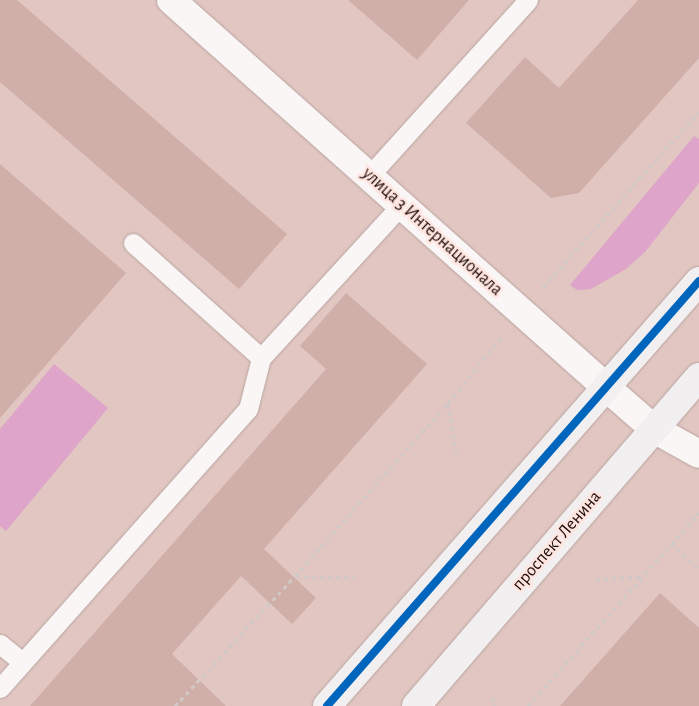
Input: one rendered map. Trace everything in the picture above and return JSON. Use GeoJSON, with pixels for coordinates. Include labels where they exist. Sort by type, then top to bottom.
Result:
{"type":"FeatureCollection","features":[{"type":"Feature","properties":{"kind":"main road"},"geometry":{"type":"LineString","coordinates":[[327,706],[608,388],[699,281]]}},
{"type":"Feature","properties":{"kind":"main road","name":"проспект Ленина"},"geometry":{"type":"LineString","coordinates":[[416,706],[699,377]]}},
{"type":"Feature","properties":{"kind":"street","name":"улица 3 Интернационала"},"geometry":{"type":"LineString","coordinates":[[171,0],[654,429],[699,454]]}},
{"type":"Feature","properties":{"kind":"lane"},"geometry":{"type":"LineString","coordinates":[[369,176],[528,0]]}},
{"type":"Feature","properties":{"kind":"lane"},"geometry":{"type":"LineString","coordinates":[[0,688],[248,408],[261,358],[401,205]]}},
{"type":"Feature","properties":{"kind":"lane"},"geometry":{"type":"LineString","coordinates":[[133,244],[261,358]]}},
{"type":"Feature","properties":{"kind":"lane"},"geometry":{"type":"LineString","coordinates":[[0,644],[22,662]]}},
{"type":"Feature","properties":{"kind":"path"},"geometry":{"type":"LineString","coordinates":[[175,706],[295,576],[448,403],[521,312],[699,112]]}},
{"type":"Feature","properties":{"kind":"path"},"geometry":{"type":"LineString","coordinates":[[448,403],[458,458]]}},
{"type":"Feature","properties":{"kind":"path"},"geometry":{"type":"LineString","coordinates":[[528,706],[699,513]]}},
{"type":"Feature","properties":{"kind":"path"},"geometry":{"type":"LineString","coordinates":[[671,544],[699,568]]}},
{"type":"Feature","properties":{"kind":"path"},"geometry":{"type":"LineString","coordinates":[[295,576],[354,577]]}},
{"type":"Feature","properties":{"kind":"path"},"geometry":{"type":"LineString","coordinates":[[596,579],[641,577]]}},
{"type":"Feature","properties":{"kind":"path"},"geometry":{"type":"LineString","coordinates":[[493,697],[494,706]]}},
{"type":"Feature","properties":{"kind":"shaded area"},"geometry":{"type":"Polygon","coordinates":[[[694,136],[699,139],[699,183],[645,252],[626,269],[591,289],[577,290],[570,285],[694,136]]]}},
{"type":"Feature","properties":{"kind":"shaded area"},"geometry":{"type":"Polygon","coordinates":[[[54,364],[108,408],[6,531],[0,526],[0,429],[54,364]]]}},
{"type":"Feature","properties":{"kind":"building"},"geometry":{"type":"Polygon","coordinates":[[[0,0],[17,0],[287,234],[239,289],[0,82],[0,0]]]}},
{"type":"Feature","properties":{"kind":"building"},"geometry":{"type":"Polygon","coordinates":[[[348,0],[469,0],[417,60],[348,0]]]}},
{"type":"Feature","properties":{"kind":"building"},"geometry":{"type":"Polygon","coordinates":[[[638,0],[699,0],[699,58],[579,193],[551,198],[466,123],[525,57],[559,88],[638,0]]]}},
{"type":"Feature","properties":{"kind":"building"},"geometry":{"type":"Polygon","coordinates":[[[0,164],[126,273],[0,418],[0,164]]]}},
{"type":"Feature","properties":{"kind":"building"},"geometry":{"type":"Polygon","coordinates":[[[346,293],[427,364],[264,549],[316,598],[292,624],[241,576],[172,654],[226,706],[30,706],[326,369],[300,346],[346,293]]]}},
{"type":"Feature","properties":{"kind":"building"},"geometry":{"type":"Polygon","coordinates":[[[660,593],[699,628],[699,706],[560,706],[660,593]]]}},
{"type":"Feature","properties":{"kind":"transit line"},"geometry":{"type":"LineString","coordinates":[[327,706],[699,281]]}}]}
